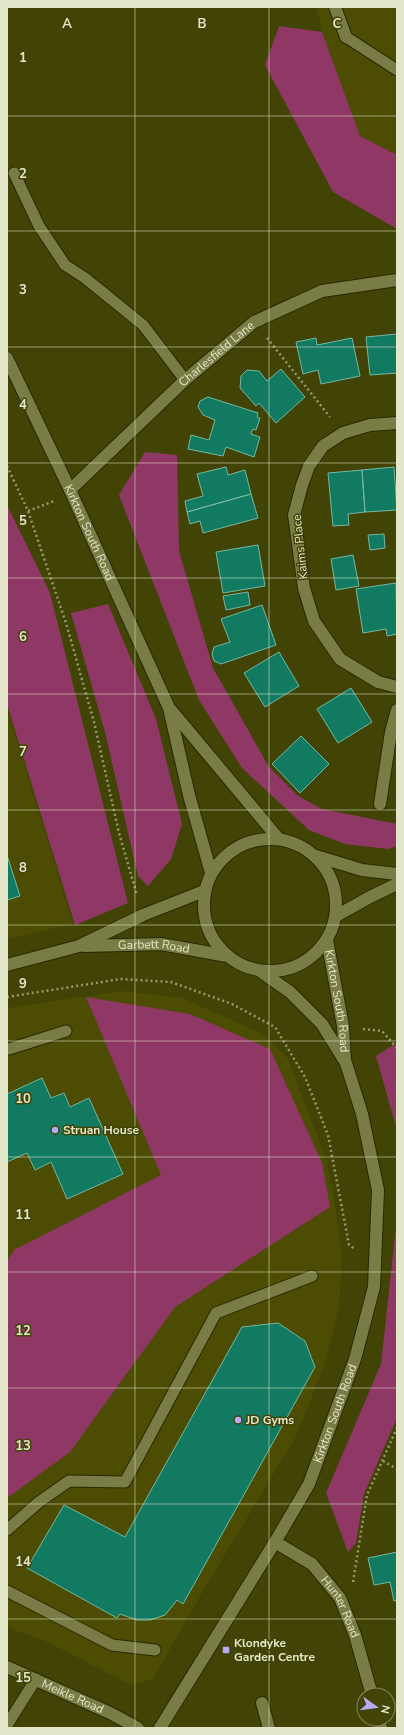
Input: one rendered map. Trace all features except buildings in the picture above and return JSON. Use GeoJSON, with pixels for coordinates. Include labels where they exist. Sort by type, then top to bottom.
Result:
{"type":"FeatureCollection","features":[{"type":"Feature","properties":{"kind":"street"},"geometry":{"type":"LineString","coordinates":[[335,7],[346,37]]}},
{"type":"Feature","properties":{"kind":"street","name":"Charlesfield Lane"},"geometry":{"type":"LineString","coordinates":[[70,490],[185,380],[254,322],[322,291],[397,280]]}},
{"type":"Feature","properties":{"kind":"street","name":"Kirkton South Road"},"geometry":{"type":"LineString","coordinates":[[7,358],[70,490],[169,708],[189,795],[211,874]]}},
{"type":"Feature","properties":{"kind":"street","name":"Kaims Place"},"geometry":{"type":"LineString","coordinates":[[397,423],[370,425],[343,433],[323,446],[309,466],[294,515],[304,588],[314,621],[340,659],[378,682],[397,687]]}},
{"type":"Feature","properties":{"kind":"street","name":"Kirkton South Road"},"geometry":{"type":"LineString","coordinates":[[169,708],[278,838]]}},
{"type":"Feature","properties":{"kind":"street"},"geometry":{"type":"LineString","coordinates":[[380,804],[391,732],[397,710]]}},
{"type":"Feature","properties":{"kind":"street"},"geometry":{"type":"LineString","coordinates":[[316,856],[332,881],[336,897],[336,916],[327,940],[315,954],[299,965],[273,972],[260,971],[240,965],[227,956],[212,939],[206,923],[203,908],[204,891],[211,874],[218,863],[237,846],[260,839],[278,838],[300,845],[316,856],[362,870],[397,874]]}},
{"type":"Feature","properties":{"kind":"street"},"geometry":{"type":"LineString","coordinates":[[336,916],[397,884]]}},
{"type":"Feature","properties":{"kind":"street","name":"Garbett Road"},"geometry":{"type":"LineString","coordinates":[[7,965],[79,946],[143,915],[204,891]]}},
{"type":"Feature","properties":{"kind":"street","name":"Kirkton South Road"},"geometry":{"type":"LineString","coordinates":[[160,1728],[275,1542],[309,1484],[355,1359],[374,1287],[378,1190],[362,1114],[346,1063],[343,1026],[327,940]]}},
{"type":"Feature","properties":{"kind":"street","name":"Garbett Road"},"geometry":{"type":"LineString","coordinates":[[79,946],[161,944],[227,956]]}},
{"type":"Feature","properties":{"kind":"street","name":"Kirkton South Road"},"geometry":{"type":"LineString","coordinates":[[260,971],[290,992],[322,1024],[346,1063]]}},
{"type":"Feature","properties":{"kind":"street","name":"Hunter Road"},"geometry":{"type":"LineString","coordinates":[[275,1542],[312,1564],[340,1598],[354,1635],[370,1687]]}},
{"type":"Feature","properties":{"kind":"street","name":"Meikle Road"},"geometry":{"type":"LineString","coordinates":[[7,1667],[110,1713],[138,1728]]}},
{"type":"Feature","properties":{"kind":"street"},"geometry":{"type":"LineString","coordinates":[[262,1703],[269,1728]]}},
{"type":"Feature","properties":{"kind":"lane"},"geometry":{"type":"LineString","coordinates":[[346,37],[397,70]]}},
{"type":"Feature","properties":{"kind":"lane"},"geometry":{"type":"LineString","coordinates":[[14,173],[40,226],[65,265],[85,278],[143,325],[185,380]]}},
{"type":"Feature","properties":{"kind":"lane"},"geometry":{"type":"LineString","coordinates":[[8,1047],[66,1031]]}},
{"type":"Feature","properties":{"kind":"lane"},"geometry":{"type":"LineString","coordinates":[[7,1530],[39,1502],[69,1481],[125,1482],[216,1313],[312,1276]]}},
{"type":"Feature","properties":{"kind":"lane"},"geometry":{"type":"LineString","coordinates":[[7,1591],[112,1646],[155,1650]]}},
{"type":"Feature","properties":{"kind":"lane"},"geometry":{"type":"LineString","coordinates":[[7,1725],[36,1679]]}},
{"type":"Feature","properties":{"kind":"path"},"geometry":{"type":"LineString","coordinates":[[254,322],[343,433]]}},
{"type":"Feature","properties":{"kind":"path"},"geometry":{"type":"LineString","coordinates":[[7,466],[28,511],[66,623],[94,722],[119,833],[143,915]]}},
{"type":"Feature","properties":{"kind":"path"},"geometry":{"type":"LineString","coordinates":[[28,511],[54,502],[70,490]]}},
{"type":"Feature","properties":{"kind":"path"},"geometry":{"type":"LineString","coordinates":[[7,996],[121,979],[171,982],[232,1004],[275,1027],[305,1077],[328,1135],[349,1245],[375,1267]]}},
{"type":"Feature","properties":{"kind":"path"},"geometry":{"type":"LineString","coordinates":[[343,1026],[382,1031],[397,1048]]}},
{"type":"Feature","properties":{"kind":"path"},"geometry":{"type":"LineString","coordinates":[[340,1598],[353,1584],[367,1495],[397,1428]]}},
{"type":"Feature","properties":{"kind":"path"},"geometry":{"type":"LineString","coordinates":[[383,1461],[397,1469]]}},
{"type":"Feature","properties":{"kind":"shaded area"},"geometry":{"type":"Polygon","coordinates":[[[317,7],[397,7],[397,155],[360,136],[322,32],[317,7]]]}},
{"type":"Feature","properties":{"kind":"shaded area"},"geometry":{"type":"Polygon","coordinates":[[[279,26],[322,32],[360,136],[397,155],[397,229],[333,192],[265,65],[279,26]]]}},
{"type":"Feature","properties":{"kind":"shaded area"},"geometry":{"type":"Polygon","coordinates":[[[145,452],[177,455],[179,551],[213,668],[269,767],[298,796],[322,809],[397,824],[397,846],[388,849],[345,844],[309,830],[242,768],[199,700],[119,495],[145,452]]]}},
{"type":"Feature","properties":{"kind":"shaded area"},"geometry":{"type":"Polygon","coordinates":[[[7,505],[50,593],[128,903],[75,925],[7,704],[7,505]]]}},
{"type":"Feature","properties":{"kind":"shaded area"},"geometry":{"type":"Polygon","coordinates":[[[108,604],[156,719],[182,824],[171,859],[148,886],[138,876],[105,732],[71,613],[108,604]]]}},
{"type":"Feature","properties":{"kind":"shaded area"},"geometry":{"type":"Polygon","coordinates":[[[7,709],[73,924],[7,939],[7,709]]]}},
{"type":"Feature","properties":{"kind":"shaded area"},"geometry":{"type":"Polygon","coordinates":[[[124,991],[182,998],[265,1035],[288,1059],[327,1162],[342,1255],[339,1308],[324,1366],[296,1436],[191,1611],[153,1679],[131,1685],[45,1641],[7,1627],[7,1008],[124,991]]]}},
{"type":"Feature","properties":{"kind":"shaded area"},"geometry":{"type":"Polygon","coordinates":[[[86,997],[190,1014],[270,1049],[322,1163],[330,1207],[175,1307],[70,1452],[7,1498],[7,1262],[14,1250],[161,1175],[86,997]]]}},
{"type":"Feature","properties":{"kind":"shaded area"},"geometry":{"type":"Polygon","coordinates":[[[397,1043],[397,1130],[376,1056],[397,1043]]]}},
{"type":"Feature","properties":{"kind":"shaded area"},"geometry":{"type":"Polygon","coordinates":[[[397,1218],[397,1418],[364,1494],[356,1543],[348,1552],[326,1493],[381,1364],[397,1218]]]}},
{"type":"Feature","properties":{"kind":"place","name":"Struan House"},"geometry":{"type":"Point","coordinates":[55,1130]}},
{"type":"Feature","properties":{"kind":"place","name":"JD Gyms"},"geometry":{"type":"Point","coordinates":[238,1420]}},
{"type":"Feature","properties":{"kind":"place","name":"Klondyke Garden Centre"},"geometry":{"type":"Point","coordinates":[226,1650]}}]}
